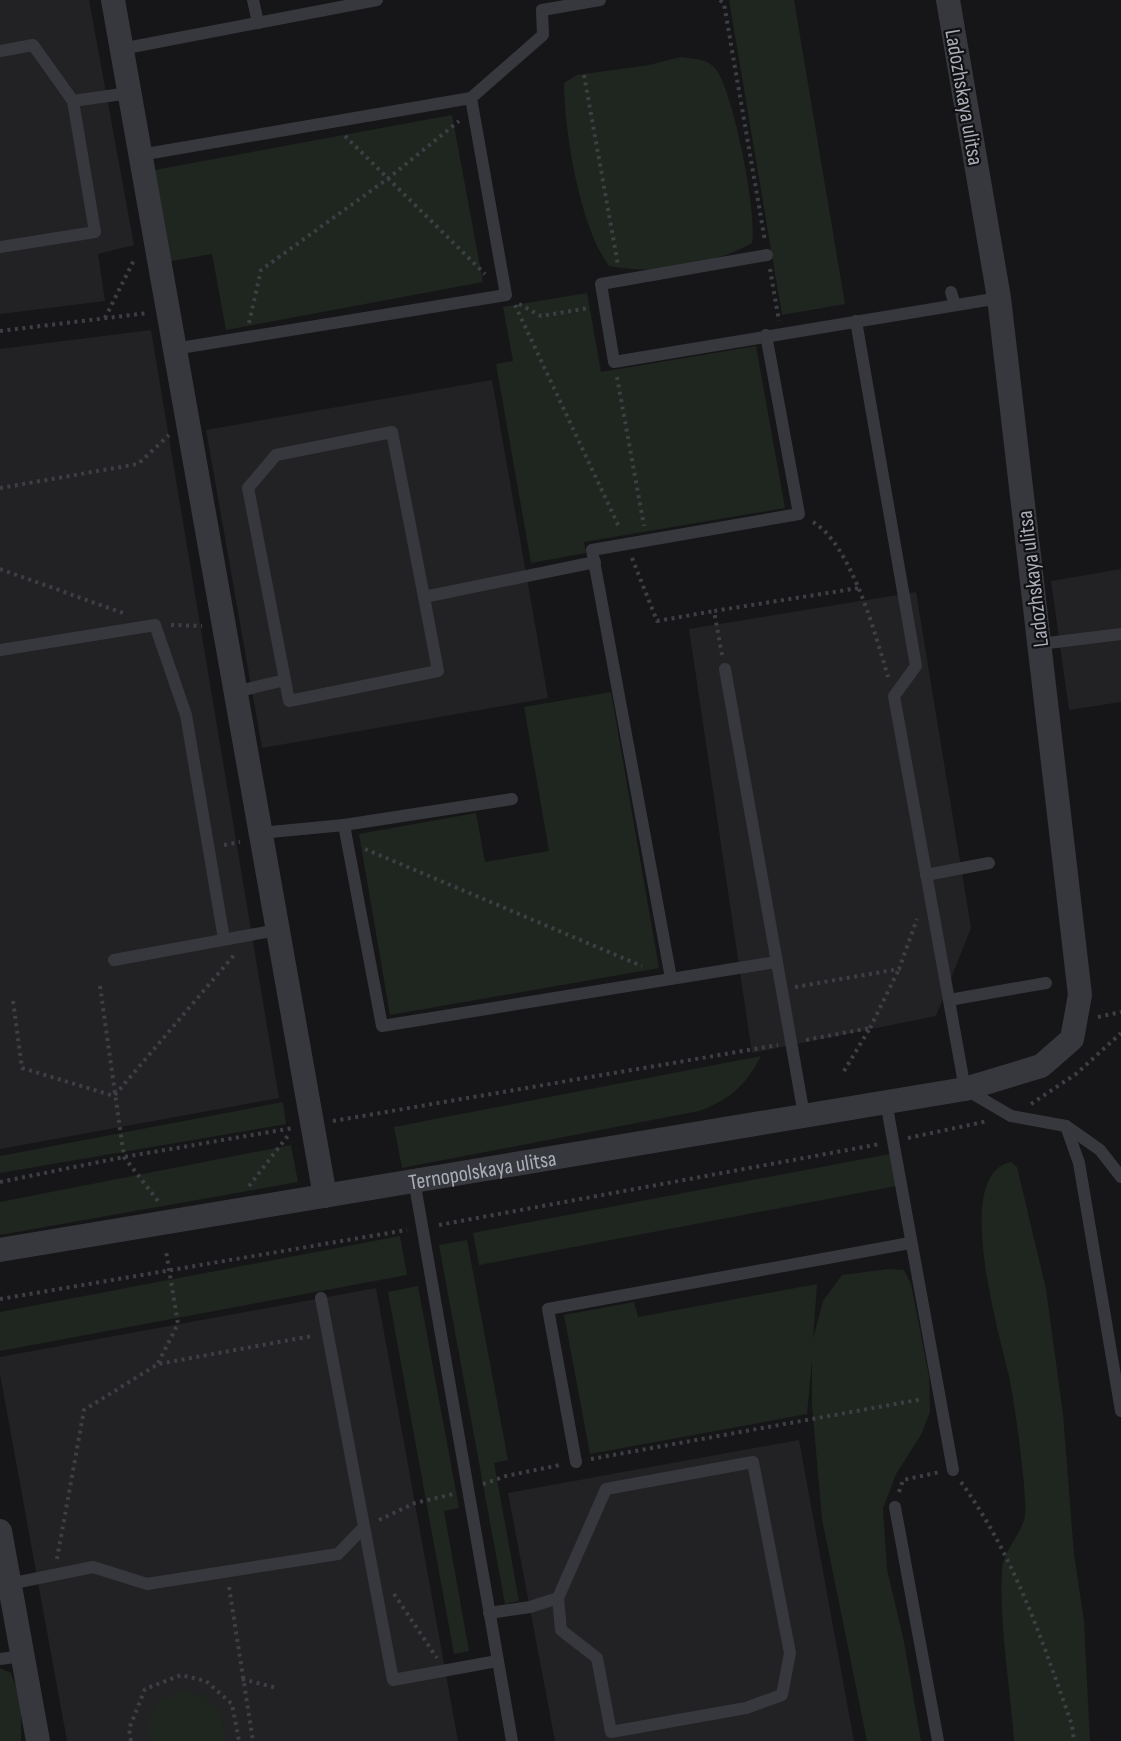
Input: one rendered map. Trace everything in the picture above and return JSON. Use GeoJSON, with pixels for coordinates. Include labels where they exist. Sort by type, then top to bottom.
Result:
{"type":"FeatureCollection","features":[{"type":"Feature","properties":{"kind":"street"},"geometry":{"type":"LineString","coordinates":[[113,0],[277,930],[303,1126],[325,1196]]}},
{"type":"Feature","properties":{"kind":"street","name":"Ladozhskaya ulitsa"},"geometry":{"type":"LineString","coordinates":[[948,0],[999,298],[1080,995],[1072,1039],[1041,1066],[965,1089]]}},
{"type":"Feature","properties":{"kind":"street","name":"Ternopolskaya ulitsa"},"geometry":{"type":"LineString","coordinates":[[0,1250],[965,1089]]}},
{"type":"Feature","properties":{"kind":"street"},"geometry":{"type":"LineString","coordinates":[[0,1531],[9,1584],[11,1658],[38,1741]]}},
{"type":"Feature","properties":{"kind":"lane"},"geometry":{"type":"LineString","coordinates":[[253,0],[258,23]]}},
{"type":"Feature","properties":{"kind":"lane"},"geometry":{"type":"LineString","coordinates":[[121,49],[377,0]]}},
{"type":"Feature","properties":{"kind":"lane"},"geometry":{"type":"LineString","coordinates":[[140,155],[331,123],[472,104],[543,35],[542,10],[600,0]]}},
{"type":"Feature","properties":{"kind":"lane"},"geometry":{"type":"LineString","coordinates":[[0,51],[33,45],[73,101],[95,232],[0,247]]}},
{"type":"Feature","properties":{"kind":"lane"},"geometry":{"type":"LineString","coordinates":[[73,101],[129,93]]}},
{"type":"Feature","properties":{"kind":"lane"},"geometry":{"type":"LineString","coordinates":[[174,349],[506,295],[472,104]]}},
{"type":"Feature","properties":{"kind":"lane"},"geometry":{"type":"LineString","coordinates":[[767,255],[601,284],[614,362],[999,298]]}},
{"type":"Feature","properties":{"kind":"lane"},"geometry":{"type":"LineString","coordinates":[[951,292],[955,305]]}},
{"type":"Feature","properties":{"kind":"lane"},"geometry":{"type":"LineString","coordinates":[[856,321],[916,666],[894,696],[965,1089],[1011,1116],[1066,1126],[1100,1150],[1121,1178]]}},
{"type":"Feature","properties":{"kind":"lane"},"geometry":{"type":"LineString","coordinates":[[671,978],[592,550],[799,514],[766,335]]}},
{"type":"Feature","properties":{"kind":"lane"},"geometry":{"type":"LineString","coordinates":[[392,432],[438,671],[289,701],[285,680],[248,488],[276,455],[392,432]]}},
{"type":"Feature","properties":{"kind":"lane"},"geometry":{"type":"LineString","coordinates":[[424,597],[595,562]]}},
{"type":"Feature","properties":{"kind":"lane"},"geometry":{"type":"LineString","coordinates":[[0,650],[154,625],[186,715],[225,939]]}},
{"type":"Feature","properties":{"kind":"lane"},"geometry":{"type":"LineString","coordinates":[[1040,644],[1121,634]]}},
{"type":"Feature","properties":{"kind":"lane"},"geometry":{"type":"LineString","coordinates":[[724,669],[804,1115]]}},
{"type":"Feature","properties":{"kind":"lane"},"geometry":{"type":"LineString","coordinates":[[235,692],[285,680]]}},
{"type":"Feature","properties":{"kind":"lane"},"geometry":{"type":"LineString","coordinates":[[261,836],[512,799]]}},
{"type":"Feature","properties":{"kind":"lane"},"geometry":{"type":"LineString","coordinates":[[344,825],[382,1026],[776,962]]}},
{"type":"Feature","properties":{"kind":"lane"},"geometry":{"type":"LineString","coordinates":[[926,874],[989,863]]}},
{"type":"Feature","properties":{"kind":"lane"},"geometry":{"type":"LineString","coordinates":[[114,960],[277,930]]}},
{"type":"Feature","properties":{"kind":"lane"},"geometry":{"type":"LineString","coordinates":[[949,1000],[1046,982]]}},
{"type":"Feature","properties":{"kind":"lane"},"geometry":{"type":"LineString","coordinates":[[886,1102],[953,1470]]}},
{"type":"Feature","properties":{"kind":"lane"},"geometry":{"type":"LineString","coordinates":[[1066,1126],[1079,1163],[1121,1411]]}},
{"type":"Feature","properties":{"kind":"lane"},"geometry":{"type":"LineString","coordinates":[[414,1180],[512,1741]]}},
{"type":"Feature","properties":{"kind":"lane"},"geometry":{"type":"LineString","coordinates":[[576,1462],[548,1309],[910,1243]]}},
{"type":"Feature","properties":{"kind":"lane"},"geometry":{"type":"LineString","coordinates":[[321,1298],[393,1680],[497,1661]]}},
{"type":"Feature","properties":{"kind":"lane"},"geometry":{"type":"LineString","coordinates":[[489,1613],[530,1607],[558,1598],[606,1489],[753,1462],[790,1653],[782,1695],[746,1708],[611,1732],[597,1658],[561,1630],[558,1598]]}},
{"type":"Feature","properties":{"kind":"lane"},"geometry":{"type":"LineString","coordinates":[[895,1507],[938,1741]]}},
{"type":"Feature","properties":{"kind":"lane"},"geometry":{"type":"LineString","coordinates":[[9,1584],[93,1567],[147,1584],[227,1572],[338,1554],[364,1527]]}},
{"type":"Feature","properties":{"kind":"path"},"geometry":{"type":"LineString","coordinates":[[720,0],[724,4],[781,333]]}},
{"type":"Feature","properties":{"kind":"path"},"geometry":{"type":"LineString","coordinates":[[584,75],[621,281]]}},
{"type":"Feature","properties":{"kind":"path"},"geometry":{"type":"LineString","coordinates":[[246,338],[261,270],[390,177],[472,104]]}},
{"type":"Feature","properties":{"kind":"path"},"geometry":{"type":"LineString","coordinates":[[331,123],[390,177],[506,295]]}},
{"type":"Feature","properties":{"kind":"path"},"geometry":{"type":"LineString","coordinates":[[105,319],[135,257],[155,242]]}},
{"type":"Feature","properties":{"kind":"path"},"geometry":{"type":"LineString","coordinates":[[605,306],[541,316],[513,301],[627,544],[657,621],[859,588]]}},
{"type":"Feature","properties":{"kind":"path"},"geometry":{"type":"LineString","coordinates":[[0,331],[168,311]]}},
{"type":"Feature","properties":{"kind":"path"},"geometry":{"type":"LineString","coordinates":[[614,362],[646,541]]}},
{"type":"Feature","properties":{"kind":"path"},"geometry":{"type":"LineString","coordinates":[[0,488],[138,464],[169,436],[188,424]]}},
{"type":"Feature","properties":{"kind":"path"},"geometry":{"type":"LineString","coordinates":[[799,514],[817,524],[842,554],[859,588],[894,696]]}},
{"type":"Feature","properties":{"kind":"path"},"geometry":{"type":"LineString","coordinates":[[0,569],[154,625],[200,626],[225,635]]}},
{"type":"Feature","properties":{"kind":"path"},"geometry":{"type":"LineString","coordinates":[[714,611],[724,669]]}},
{"type":"Feature","properties":{"kind":"path"},"geometry":{"type":"LineString","coordinates":[[208,848],[261,836]]}},
{"type":"Feature","properties":{"kind":"path"},"geometry":{"type":"LineString","coordinates":[[347,841],[671,978]]}},
{"type":"Feature","properties":{"kind":"path"},"geometry":{"type":"LineString","coordinates":[[844,1071],[870,1028],[899,969],[919,914]]}},
{"type":"Feature","properties":{"kind":"path"},"geometry":{"type":"LineString","coordinates":[[114,1096],[252,934]]}},
{"type":"Feature","properties":{"kind":"path"},"geometry":{"type":"LineString","coordinates":[[780,989],[899,969]]}},
{"type":"Feature","properties":{"kind":"path"},"geometry":{"type":"LineString","coordinates":[[100,986],[124,1157],[158,1202]]}},
{"type":"Feature","properties":{"kind":"path"},"geometry":{"type":"LineString","coordinates":[[13,1001],[22,1068],[114,1096]]}},
{"type":"Feature","properties":{"kind":"path"},"geometry":{"type":"LineString","coordinates":[[0,1182],[124,1157],[870,1028]]}},
{"type":"Feature","properties":{"kind":"path"},"geometry":{"type":"LineString","coordinates":[[229,1213],[303,1126]]}},
{"type":"Feature","properties":{"kind":"path"},"geometry":{"type":"LineString","coordinates":[[158,1364],[178,1324],[166,1251]]}},
{"type":"Feature","properties":{"kind":"path"},"geometry":{"type":"LineString","coordinates":[[54,1574],[84,1410],[158,1364],[327,1333]]}},
{"type":"Feature","properties":{"kind":"path"},"geometry":{"type":"LineString","coordinates":[[364,1527],[415,1503],[468,1490],[506,1476],[939,1396]]}},
{"type":"Feature","properties":{"kind":"path"},"geometry":{"type":"LineString","coordinates":[[895,1507],[903,1480],[953,1470],[989,1521],[1027,1601],[1072,1725],[1074,1741]]}},
{"type":"Feature","properties":{"kind":"path"},"geometry":{"type":"LineString","coordinates":[[370,1557],[446,1671]]}},
{"type":"Feature","properties":{"kind":"path"},"geometry":{"type":"LineString","coordinates":[[227,1572],[253,1741]]}},
{"type":"Feature","properties":{"kind":"path"},"geometry":{"type":"LineString","coordinates":[[131,1741],[129,1730],[146,1689],[180,1675],[206,1681],[232,1704],[239,1741]]}},
{"type":"Feature","properties":{"kind":"path"},"geometry":{"type":"LineString","coordinates":[[242,1679],[277,1688]]}},
{"type":"Feature","properties":{"kind":"shaded area"},"geometry":{"type":"Polygon","coordinates":[[[0,0],[89,0],[134,245],[98,254],[105,301],[0,314],[0,0]]]}},
{"type":"Feature","properties":{"kind":"shaded area"},"geometry":{"type":"Polygon","coordinates":[[[729,0],[794,0],[845,304],[782,315],[729,0]]]}},
{"type":"Feature","properties":{"kind":"shaded area"},"geometry":{"type":"Polygon","coordinates":[[[681,57],[708,62],[715,68],[722,80],[743,153],[751,207],[752,243],[718,258],[682,266],[663,269],[627,269],[609,266],[599,249],[582,204],[567,126],[564,83],[577,75],[649,65],[681,57]]]}},
{"type":"Feature","properties":{"kind":"shaded area"},"geometry":{"type":"Polygon","coordinates":[[[452,115],[483,282],[226,330],[212,254],[166,262],[149,171],[452,115]]]}},
{"type":"Feature","properties":{"kind":"shaded area"},"geometry":{"type":"Polygon","coordinates":[[[587,293],[601,372],[756,346],[785,508],[584,542],[586,553],[531,563],[496,364],[513,361],[503,307],[587,293]]]}},
{"type":"Feature","properties":{"kind":"shaded area"},"geometry":{"type":"Polygon","coordinates":[[[151,330],[279,1098],[0,1149],[0,349],[151,330]]]}},
{"type":"Feature","properties":{"kind":"shaded area"},"geometry":{"type":"Polygon","coordinates":[[[492,380],[548,698],[262,748],[206,430],[492,380]]]}},
{"type":"Feature","properties":{"kind":"shaded area"},"geometry":{"type":"Polygon","coordinates":[[[1121,569],[1121,702],[1069,710],[1051,581],[1121,569]]]}},
{"type":"Feature","properties":{"kind":"shaded area"},"geometry":{"type":"Polygon","coordinates":[[[916,592],[971,928],[936,1016],[752,1053],[689,629],[916,592]]]}},
{"type":"Feature","properties":{"kind":"shaded area"},"geometry":{"type":"Polygon","coordinates":[[[611,692],[659,968],[390,1015],[359,834],[476,813],[485,862],[549,851],[524,707],[611,692]]]}},
{"type":"Feature","properties":{"kind":"shaded area"},"geometry":{"type":"Polygon","coordinates":[[[761,1056],[749,1076],[736,1090],[720,1102],[699,1111],[402,1168],[394,1127],[761,1056]]]}},
{"type":"Feature","properties":{"kind":"shaded area"},"geometry":{"type":"Polygon","coordinates":[[[283,1102],[286,1124],[0,1173],[0,1156],[283,1102]]]}},
{"type":"Feature","properties":{"kind":"shaded area"},"geometry":{"type":"Polygon","coordinates":[[[291,1145],[298,1182],[0,1235],[0,1202],[291,1145]]]}},
{"type":"Feature","properties":{"kind":"shaded area"},"geometry":{"type":"Polygon","coordinates":[[[890,1154],[896,1186],[479,1265],[473,1233],[890,1154]]]}},
{"type":"Feature","properties":{"kind":"shaded area"},"geometry":{"type":"Polygon","coordinates":[[[1011,1162],[1017,1167],[1046,1289],[1063,1414],[1074,1554],[1084,1621],[1090,1741],[1014,1741],[1001,1590],[1003,1563],[1025,1516],[1024,1484],[1009,1376],[984,1258],[982,1224],[984,1194],[993,1173],[1011,1162]]]}},
{"type":"Feature","properties":{"kind":"shaded area"},"geometry":{"type":"Polygon","coordinates":[[[400,1236],[407,1275],[0,1351],[0,1312],[400,1236]]]}},
{"type":"Feature","properties":{"kind":"shaded area"},"geometry":{"type":"Polygon","coordinates":[[[467,1240],[508,1460],[494,1463],[519,1601],[505,1604],[439,1245],[467,1240]]]}},
{"type":"Feature","properties":{"kind":"shaded area"},"geometry":{"type":"Polygon","coordinates":[[[888,1269],[904,1270],[911,1284],[929,1376],[930,1412],[921,1435],[896,1474],[883,1509],[887,1569],[904,1642],[921,1741],[867,1741],[822,1519],[812,1406],[812,1360],[807,1414],[590,1454],[564,1315],[634,1302],[638,1317],[817,1284],[813,1339],[823,1301],[842,1275],[888,1269]]]}},
{"type":"Feature","properties":{"kind":"shaded area"},"geometry":{"type":"Polygon","coordinates":[[[418,1286],[459,1508],[444,1511],[469,1651],[454,1654],[388,1292],[418,1286]]]}},
{"type":"Feature","properties":{"kind":"shaded area"},"geometry":{"type":"Polygon","coordinates":[[[376,1288],[458,1741],[67,1741],[0,1374],[0,1357],[376,1288]]]}},
{"type":"Feature","properties":{"kind":"shaded area"},"geometry":{"type":"Polygon","coordinates":[[[799,1440],[854,1741],[555,1741],[508,1493],[799,1440]]]}},
{"type":"Feature","properties":{"kind":"shaded area"},"geometry":{"type":"Polygon","coordinates":[[[0,1668],[11,1673],[21,1701],[21,1741],[0,1741],[0,1668]]]}},
{"type":"Feature","properties":{"kind":"shaded area"},"geometry":{"type":"Polygon","coordinates":[[[181,1691],[201,1695],[220,1711],[226,1741],[149,1741],[147,1730],[156,1702],[181,1691]]]}}]}
